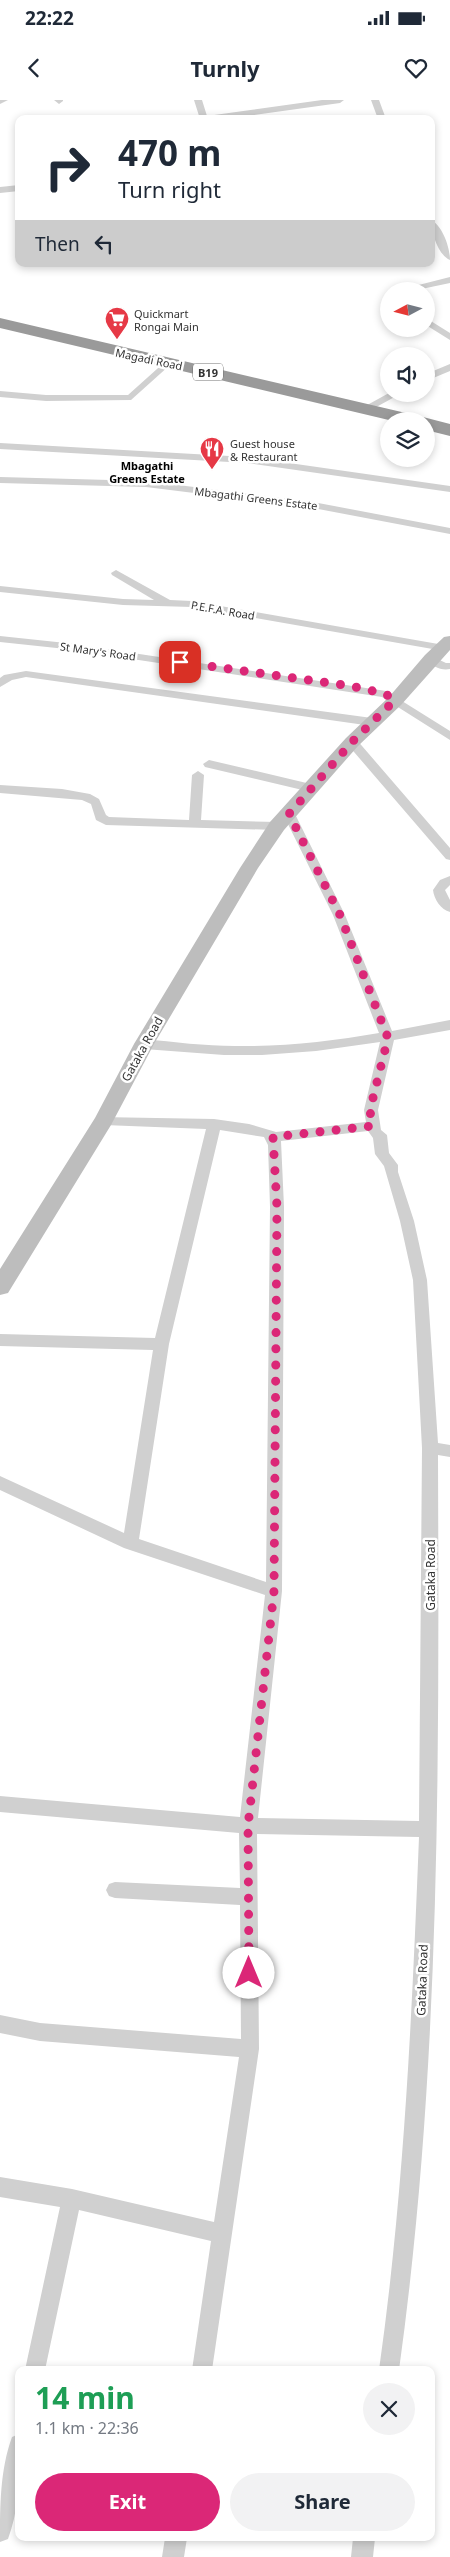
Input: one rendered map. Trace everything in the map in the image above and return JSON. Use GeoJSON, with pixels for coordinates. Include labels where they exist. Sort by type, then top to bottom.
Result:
{"type":"FeatureCollection","features":[{"type":"Feature","properties":{"kind":"highway","name":"Magadi Road"},"geometry":{"type":"LineString","coordinates":[[0,323],[167,364],[381,412]]}},
{"type":"Feature","properties":{"kind":"highway"},"geometry":{"type":"LineString","coordinates":[[435,426],[450,430]]}},
{"type":"Feature","properties":{"kind":"street"},"geometry":{"type":"LineString","coordinates":[[0,101],[4,100]]}},
{"type":"Feature","properties":{"kind":"street"},"geometry":{"type":"LineString","coordinates":[[198,100],[204,115]]}},
{"type":"Feature","properties":{"kind":"street"},"geometry":{"type":"LineString","coordinates":[[233,115],[340,100]]}},
{"type":"Feature","properties":{"kind":"street"},"geometry":{"type":"LineString","coordinates":[[375,100],[381,115]]}},
{"type":"Feature","properties":{"kind":"street"},"geometry":{"type":"LineString","coordinates":[[0,190],[15,188]]}},
{"type":"Feature","properties":{"kind":"street"},"geometry":{"type":"LineString","coordinates":[[435,230],[450,257]]}},
{"type":"Feature","properties":{"kind":"street"},"geometry":{"type":"LineString","coordinates":[[435,285],[448,283]]}},
{"type":"Feature","properties":{"kind":"street"},"geometry":{"type":"LineString","coordinates":[[435,327],[450,337]]}},
{"type":"Feature","properties":{"kind":"street"},"geometry":{"type":"LineString","coordinates":[[0,394],[46,398],[131,397],[167,364]]}},
{"type":"Feature","properties":{"kind":"street"},"geometry":{"type":"LineString","coordinates":[[435,374],[450,367]]}},
{"type":"Feature","properties":{"kind":"street"},"geometry":{"type":"LineString","coordinates":[[365,408],[380,401]]}},
{"type":"Feature","properties":{"kind":"street"},"geometry":{"type":"LineString","coordinates":[[0,446],[247,460],[450,489]]}},
{"type":"Feature","properties":{"kind":"street","name":"Mbagathi Greens Estate"},"geometry":{"type":"LineString","coordinates":[[0,480],[146,484],[313,505],[450,531]]}},
{"type":"Feature","properties":{"kind":"street"},"geometry":{"type":"LineString","coordinates":[[116,573],[166,602]]}},
{"type":"Feature","properties":{"kind":"street","name":"P.E.F.A. Road"},"geometry":{"type":"LineString","coordinates":[[0,589],[123,602],[192,604],[444,653]]}},
{"type":"Feature","properties":{"kind":"street","name":"St Mary's Road"},"geometry":{"type":"LineString","coordinates":[[0,639],[351,686],[386,694],[450,736]]}},
{"type":"Feature","properties":{"kind":"street","name":"Gataka Road"},"geometry":{"type":"LineString","coordinates":[[0,1287],[104,1120],[144,1044],[249,868],[283,820],[352,742],[444,653]]}},
{"type":"Feature","properties":{"kind":"street"},"geometry":{"type":"LineString","coordinates":[[0,684],[8,677],[26,674],[372,722]]}},
{"type":"Feature","properties":{"kind":"street"},"geometry":{"type":"LineString","coordinates":[[352,742],[450,856]]}},
{"type":"Feature","properties":{"kind":"street"},"geometry":{"type":"LineString","coordinates":[[209,764],[311,788]]}},
{"type":"Feature","properties":{"kind":"street"},"geometry":{"type":"LineString","coordinates":[[195,823],[198,775]]}},
{"type":"Feature","properties":{"kind":"street"},"geometry":{"type":"LineString","coordinates":[[0,789],[92,799],[98,804],[100,817],[106,821],[195,823],[283,820],[340,915],[388,1038]]}},
{"type":"Feature","properties":{"kind":"street"},"geometry":{"type":"LineString","coordinates":[[450,880],[444,882],[439,890],[440,897],[450,908]]}},
{"type":"Feature","properties":{"kind":"street"},"geometry":{"type":"LineString","coordinates":[[144,1044],[234,1051],[306,1048],[388,1038],[450,1025]]}},
{"type":"Feature","properties":{"kind":"street","name":"Gataka Road"},"geometry":{"type":"LineString","coordinates":[[388,1038],[370,1110],[372,1126],[375,1133],[380,1135],[382,1154],[391,1165],[391,1172],[407,1221],[420,1280],[430,1448],[430,1770],[420,2051],[400,2292],[390,2366]]}},
{"type":"Feature","properties":{"kind":"street"},"geometry":{"type":"LineString","coordinates":[[104,1120],[214,1124],[268,1133],[273,1137],[372,1126]]}},
{"type":"Feature","properties":{"kind":"street"},"geometry":{"type":"LineString","coordinates":[[130,1543],[161,1344],[214,1124]]}},
{"type":"Feature","properties":{"kind":"street"},"geometry":{"type":"LineString","coordinates":[[203,2366],[224,2234],[250,2049],[248,1826],[274,1591],[277,1207],[273,1137]]}},
{"type":"Feature","properties":{"kind":"street"},"geometry":{"type":"LineString","coordinates":[[0,1340],[161,1344]]}},
{"type":"Feature","properties":{"kind":"street"},"geometry":{"type":"LineString","coordinates":[[430,1448],[450,1451]]}},
{"type":"Feature","properties":{"kind":"street"},"geometry":{"type":"LineString","coordinates":[[0,1482],[12,1490],[130,1543],[274,1591]]}},
{"type":"Feature","properties":{"kind":"street"},"geometry":{"type":"LineString","coordinates":[[0,1804],[248,1826],[428,1829]]}},
{"type":"Feature","properties":{"kind":"street"},"geometry":{"type":"LineString","coordinates":[[115,1890],[248,1896]]}},
{"type":"Feature","properties":{"kind":"street"},"geometry":{"type":"LineString","coordinates":[[0,2024],[40,2032],[250,2049]]}},
{"type":"Feature","properties":{"kind":"street"},"geometry":{"type":"LineString","coordinates":[[0,2187],[72,2199],[224,2234]]}},
{"type":"Feature","properties":{"kind":"street"},"geometry":{"type":"LineString","coordinates":[[36,2366],[72,2199]]}},
{"type":"Feature","properties":{"kind":"street"},"geometry":{"type":"LineString","coordinates":[[0,2531],[15,2462]]}},
{"type":"Feature","properties":{"kind":"street"},"geometry":{"type":"LineString","coordinates":[[173,2557],[176,2541]]}},
{"type":"Feature","properties":{"kind":"street"},"geometry":{"type":"LineString","coordinates":[[362,2557],[364,2541]]}},
{"type":"Feature","properties":{"kind":"place","name":"Quickmart Rongai Main"},"geometry":{"type":"Point","coordinates":[117,340]}},
{"type":"Feature","properties":{"kind":"place","name":"Guest house & Restaurant"},"geometry":{"type":"Point","coordinates":[212,470]}},
{"type":"Feature","properties":{"kind":"district","name":"Mbagathi Greens Estate"},"geometry":{"type":"Point","coordinates":[147,471]}},
{"type":"Feature","properties":{"kind":"route"},"geometry":{"type":"LineString","coordinates":[[180,662],[351,686],[386,694],[394,701],[352,742],[289,814],[340,915],[388,1038],[370,1110],[373,1121],[372,1126],[335,1129],[305,1135],[273,1137],[275,1145],[277,1207],[274,1591],[248,1826],[249,1973]]}}]}
